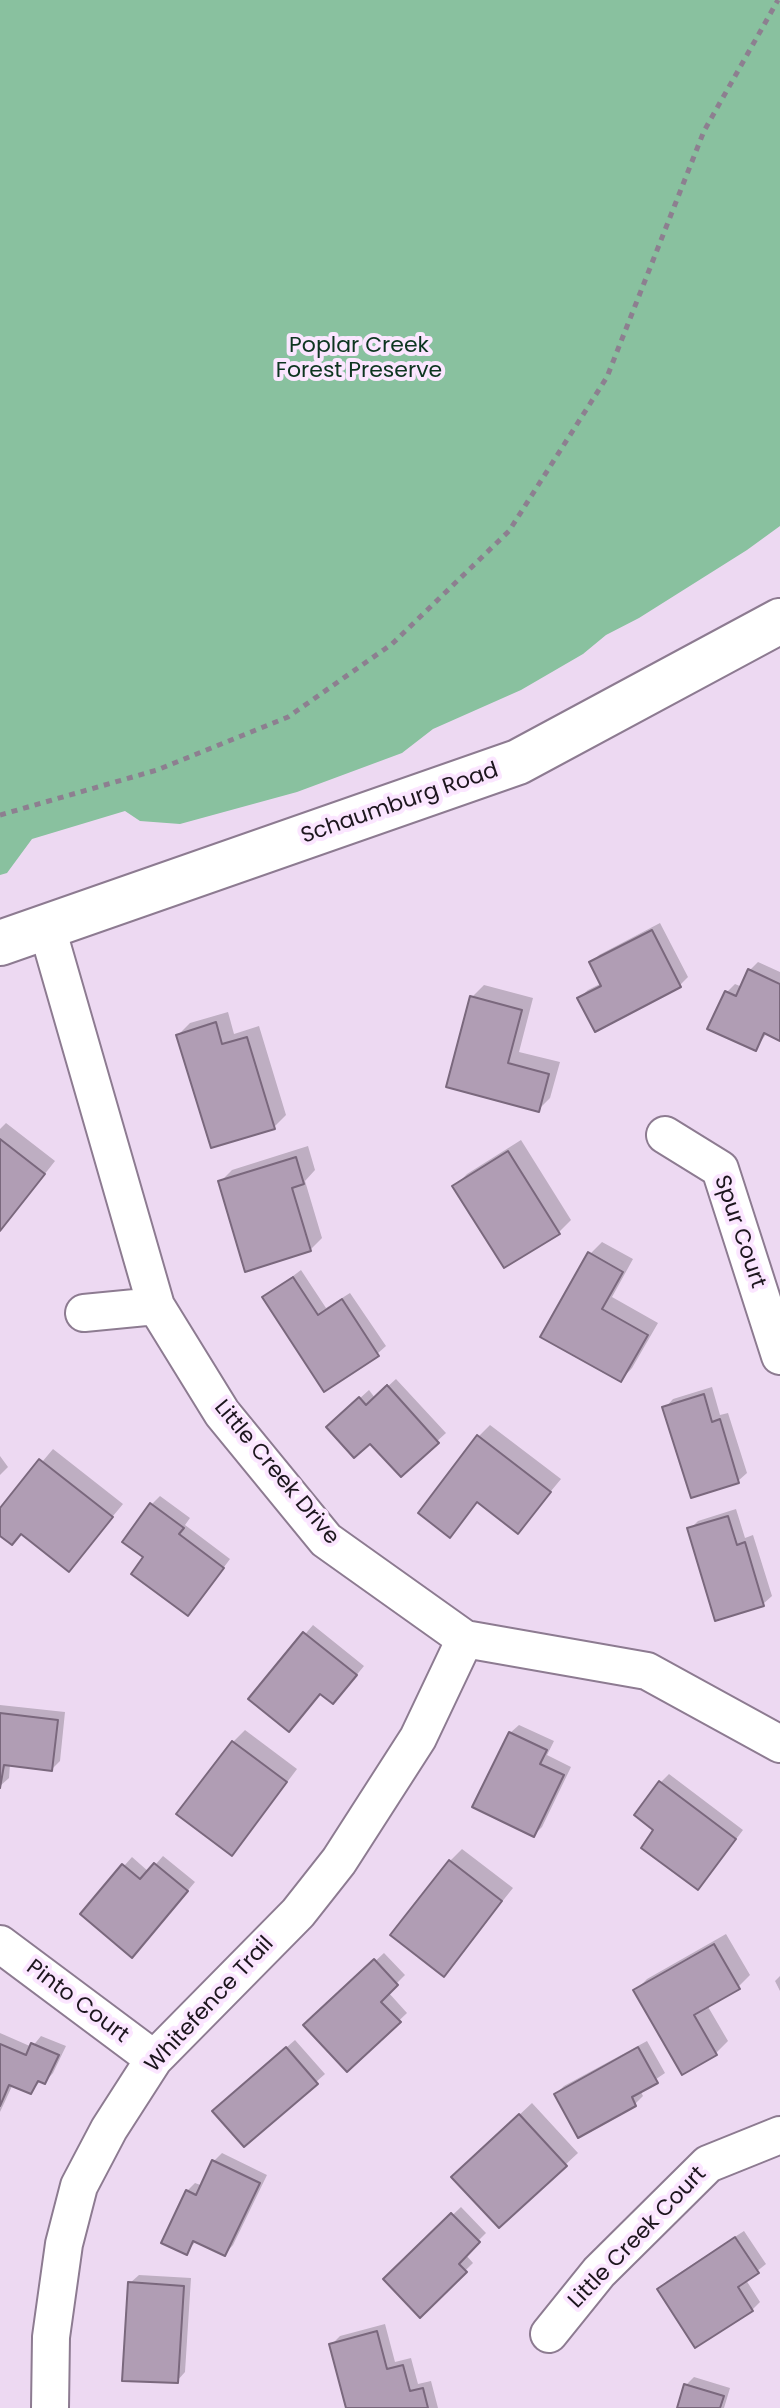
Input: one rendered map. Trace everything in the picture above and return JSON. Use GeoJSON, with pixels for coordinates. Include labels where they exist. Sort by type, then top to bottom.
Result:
{"type":"FeatureCollection","features":[{"type":"Feature","properties":{"kind":"main road","name":"Schaumburg Road"},"geometry":{"type":"LineString","coordinates":[[0,943],[518,762],[780,621]]}},
{"type":"Feature","properties":{"kind":"street","name":"Little Creek Drive"},"geometry":{"type":"LineString","coordinates":[[47,928],[156,1306],[222,1413],[326,1540],[465,1639],[647,1671],[780,1744]]}},
{"type":"Feature","properties":{"kind":"street","name":"Spur Court"},"geometry":{"type":"LineString","coordinates":[[665,1135],[720,1169],[780,1356]]}},
{"type":"Feature","properties":{"kind":"street"},"geometry":{"type":"LineString","coordinates":[[84,1313],[156,1306]]}},
{"type":"Feature","properties":{"kind":"street","name":"Whitefence Trail"},"geometry":{"type":"LineString","coordinates":[[50,2408],[51,2337],[64,2244],[79,2186],[109,2129],[154,2059],[298,1913],[339,1861],[418,1738],[465,1639]]}},
{"type":"Feature","properties":{"kind":"street","name":"Pinto Court"},"geometry":{"type":"LineString","coordinates":[[0,1944],[154,2059]]}},
{"type":"Feature","properties":{"kind":"street","name":"Little Creek Court"},"geometry":{"type":"LineString","coordinates":[[549,2334],[599,2272],[708,2164],[780,2135]]}},
{"type":"Feature","properties":{"kind":"path"},"geometry":{"type":"LineString","coordinates":[[0,815],[157,770],[288,717],[392,644],[509,531],[607,377],[704,131],[778,0]]}},
{"type":"Feature","properties":{"kind":"green space","name":"Poplar Creek Forest Preserve"},"geometry":{"type":"Polygon","coordinates":[[[0,0],[780,0],[780,526],[639,618],[606,635],[583,654],[521,690],[433,729],[402,753],[297,792],[180,824],[140,821],[125,811],[32,839],[7,873],[0,875],[0,0]]]}},
{"type":"Feature","properties":{"kind":"building"},"geometry":{"type":"Polygon","coordinates":[[[652,930],[681,987],[595,1032],[577,998],[601,986],[589,962],[652,930]]]}},
{"type":"Feature","properties":{"kind":"building"},"geometry":{"type":"Polygon","coordinates":[[[748,969],[780,984],[780,1041],[764,1033],[756,1051],[707,1029],[725,991],[736,996],[748,969]]]}},
{"type":"Feature","properties":{"kind":"building"},"geometry":{"type":"Polygon","coordinates":[[[470,996],[522,1010],[508,1063],[549,1074],[539,1112],[446,1087],[470,996]]]}},
{"type":"Feature","properties":{"kind":"building"},"geometry":{"type":"Polygon","coordinates":[[[216,1022],[222,1044],[247,1037],[275,1129],[211,1148],[176,1035],[216,1022]]]}},
{"type":"Feature","properties":{"kind":"building"},"geometry":{"type":"Polygon","coordinates":[[[0,1139],[45,1174],[0,1231],[0,1139]]]}},
{"type":"Feature","properties":{"kind":"building"},"geometry":{"type":"Polygon","coordinates":[[[508,1151],[560,1234],[504,1268],[452,1186],[508,1151]]]}},
{"type":"Feature","properties":{"kind":"building"},"geometry":{"type":"Polygon","coordinates":[[[296,1157],[304,1184],[292,1188],[311,1251],[245,1272],[218,1181],[296,1157]]]}},
{"type":"Feature","properties":{"kind":"building"},"geometry":{"type":"Polygon","coordinates":[[[588,1252],[623,1272],[602,1309],[648,1335],[621,1382],[540,1337],[588,1252]]]}},
{"type":"Feature","properties":{"kind":"building"},"geometry":{"type":"Polygon","coordinates":[[[293,1277],[318,1315],[342,1299],[379,1356],[324,1392],[262,1297],[293,1277]]]}},
{"type":"Feature","properties":{"kind":"building"},"geometry":{"type":"Polygon","coordinates":[[[387,1385],[439,1443],[401,1477],[370,1444],[354,1458],[326,1427],[359,1397],[366,1405],[387,1385]]]}},
{"type":"Feature","properties":{"kind":"building"},"geometry":{"type":"Polygon","coordinates":[[[704,1394],[712,1422],[720,1419],[739,1483],[691,1498],[662,1407],[704,1394]]]}},
{"type":"Feature","properties":{"kind":"building"},"geometry":{"type":"Polygon","coordinates":[[[477,1435],[551,1492],[518,1534],[477,1502],[450,1538],[418,1513],[477,1435]]]}},
{"type":"Feature","properties":{"kind":"building"},"geometry":{"type":"Polygon","coordinates":[[[39,1459],[113,1517],[69,1572],[21,1534],[12,1545],[0,1536],[0,1508],[39,1459]]]}},
{"type":"Feature","properties":{"kind":"building"},"geometry":{"type":"Polygon","coordinates":[[[150,1503],[184,1528],[179,1534],[224,1568],[188,1616],[131,1574],[143,1557],[122,1542],[150,1503]]]}},
{"type":"Feature","properties":{"kind":"building"},"geometry":{"type":"Polygon","coordinates":[[[728,1516],[737,1545],[745,1542],[764,1606],[715,1621],[687,1528],[728,1516]]]}},
{"type":"Feature","properties":{"kind":"building"},"geometry":{"type":"Polygon","coordinates":[[[303,1632],[357,1675],[333,1704],[320,1694],[289,1732],[248,1699],[303,1632]]]}},
{"type":"Feature","properties":{"kind":"building"},"geometry":{"type":"Polygon","coordinates":[[[0,1713],[58,1720],[52,1771],[4,1765],[0,1788],[0,1713]]]}},
{"type":"Feature","properties":{"kind":"building"},"geometry":{"type":"Polygon","coordinates":[[[509,1732],[547,1750],[540,1764],[564,1775],[534,1837],[472,1807],[509,1732]]]}},
{"type":"Feature","properties":{"kind":"building"},"geometry":{"type":"Polygon","coordinates":[[[232,1741],[287,1782],[232,1856],[176,1814],[232,1741]]]}},
{"type":"Feature","properties":{"kind":"building"},"geometry":{"type":"Polygon","coordinates":[[[659,1781],[736,1839],[698,1890],[641,1848],[653,1830],[634,1815],[659,1781]]]}},
{"type":"Feature","properties":{"kind":"building"},"geometry":{"type":"Polygon","coordinates":[[[449,1860],[502,1901],[444,1977],[390,1935],[449,1860]]]}},
{"type":"Feature","properties":{"kind":"building"},"geometry":{"type":"Polygon","coordinates":[[[154,1863],[188,1891],[132,1958],[80,1914],[122,1864],[140,1879],[154,1863]]]}},
{"type":"Feature","properties":{"kind":"building"},"geometry":{"type":"Polygon","coordinates":[[[714,1944],[740,1989],[694,2015],[717,2055],[682,2075],[633,1990],[714,1944]]]}},
{"type":"Feature","properties":{"kind":"building"},"geometry":{"type":"Polygon","coordinates":[[[374,1959],[398,1985],[381,2002],[401,2022],[347,2072],[303,2025],[374,1959]]]}},
{"type":"Feature","properties":{"kind":"building"},"geometry":{"type":"Polygon","coordinates":[[[31,2043],[59,2055],[45,2084],[38,2081],[31,2094],[9,2085],[0,2106],[0,2044],[26,2055],[31,2043]]]}},
{"type":"Feature","properties":{"kind":"building"},"geometry":{"type":"Polygon","coordinates":[[[286,2047],[318,2084],[244,2147],[212,2111],[286,2047]]]}},
{"type":"Feature","properties":{"kind":"building"},"geometry":{"type":"Polygon","coordinates":[[[638,2047],[658,2083],[632,2097],[636,2106],[578,2138],[554,2094],[638,2047]]]}},
{"type":"Feature","properties":{"kind":"building"},"geometry":{"type":"Polygon","coordinates":[[[519,2114],[567,2166],[499,2228],[451,2177],[519,2114]]]}},
{"type":"Feature","properties":{"kind":"building"},"geometry":{"type":"Polygon","coordinates":[[[212,2160],[260,2183],[225,2256],[193,2241],[187,2255],[161,2243],[186,2190],[196,2195],[212,2160]]]}},
{"type":"Feature","properties":{"kind":"building"},"geometry":{"type":"Polygon","coordinates":[[[451,2213],[480,2242],[459,2264],[467,2272],[420,2318],[383,2279],[451,2213]]]}},
{"type":"Feature","properties":{"kind":"building"},"geometry":{"type":"Polygon","coordinates":[[[735,2237],[759,2273],[738,2287],[753,2311],[695,2348],[657,2289],[735,2237]]]}},
{"type":"Feature","properties":{"kind":"building"},"geometry":{"type":"Polygon","coordinates":[[[128,2282],[184,2286],[178,2383],[122,2381],[128,2282]]]}},
{"type":"Feature","properties":{"kind":"building"},"geometry":{"type":"Polygon","coordinates":[[[377,2331],[387,2369],[403,2365],[410,2391],[423,2388],[428,2408],[346,2408],[329,2344],[377,2331]]]}},
{"type":"Feature","properties":{"kind":"building"},"geometry":{"type":"Polygon","coordinates":[[[684,2384],[724,2396],[720,2408],[677,2408],[684,2384]]]}}]}
